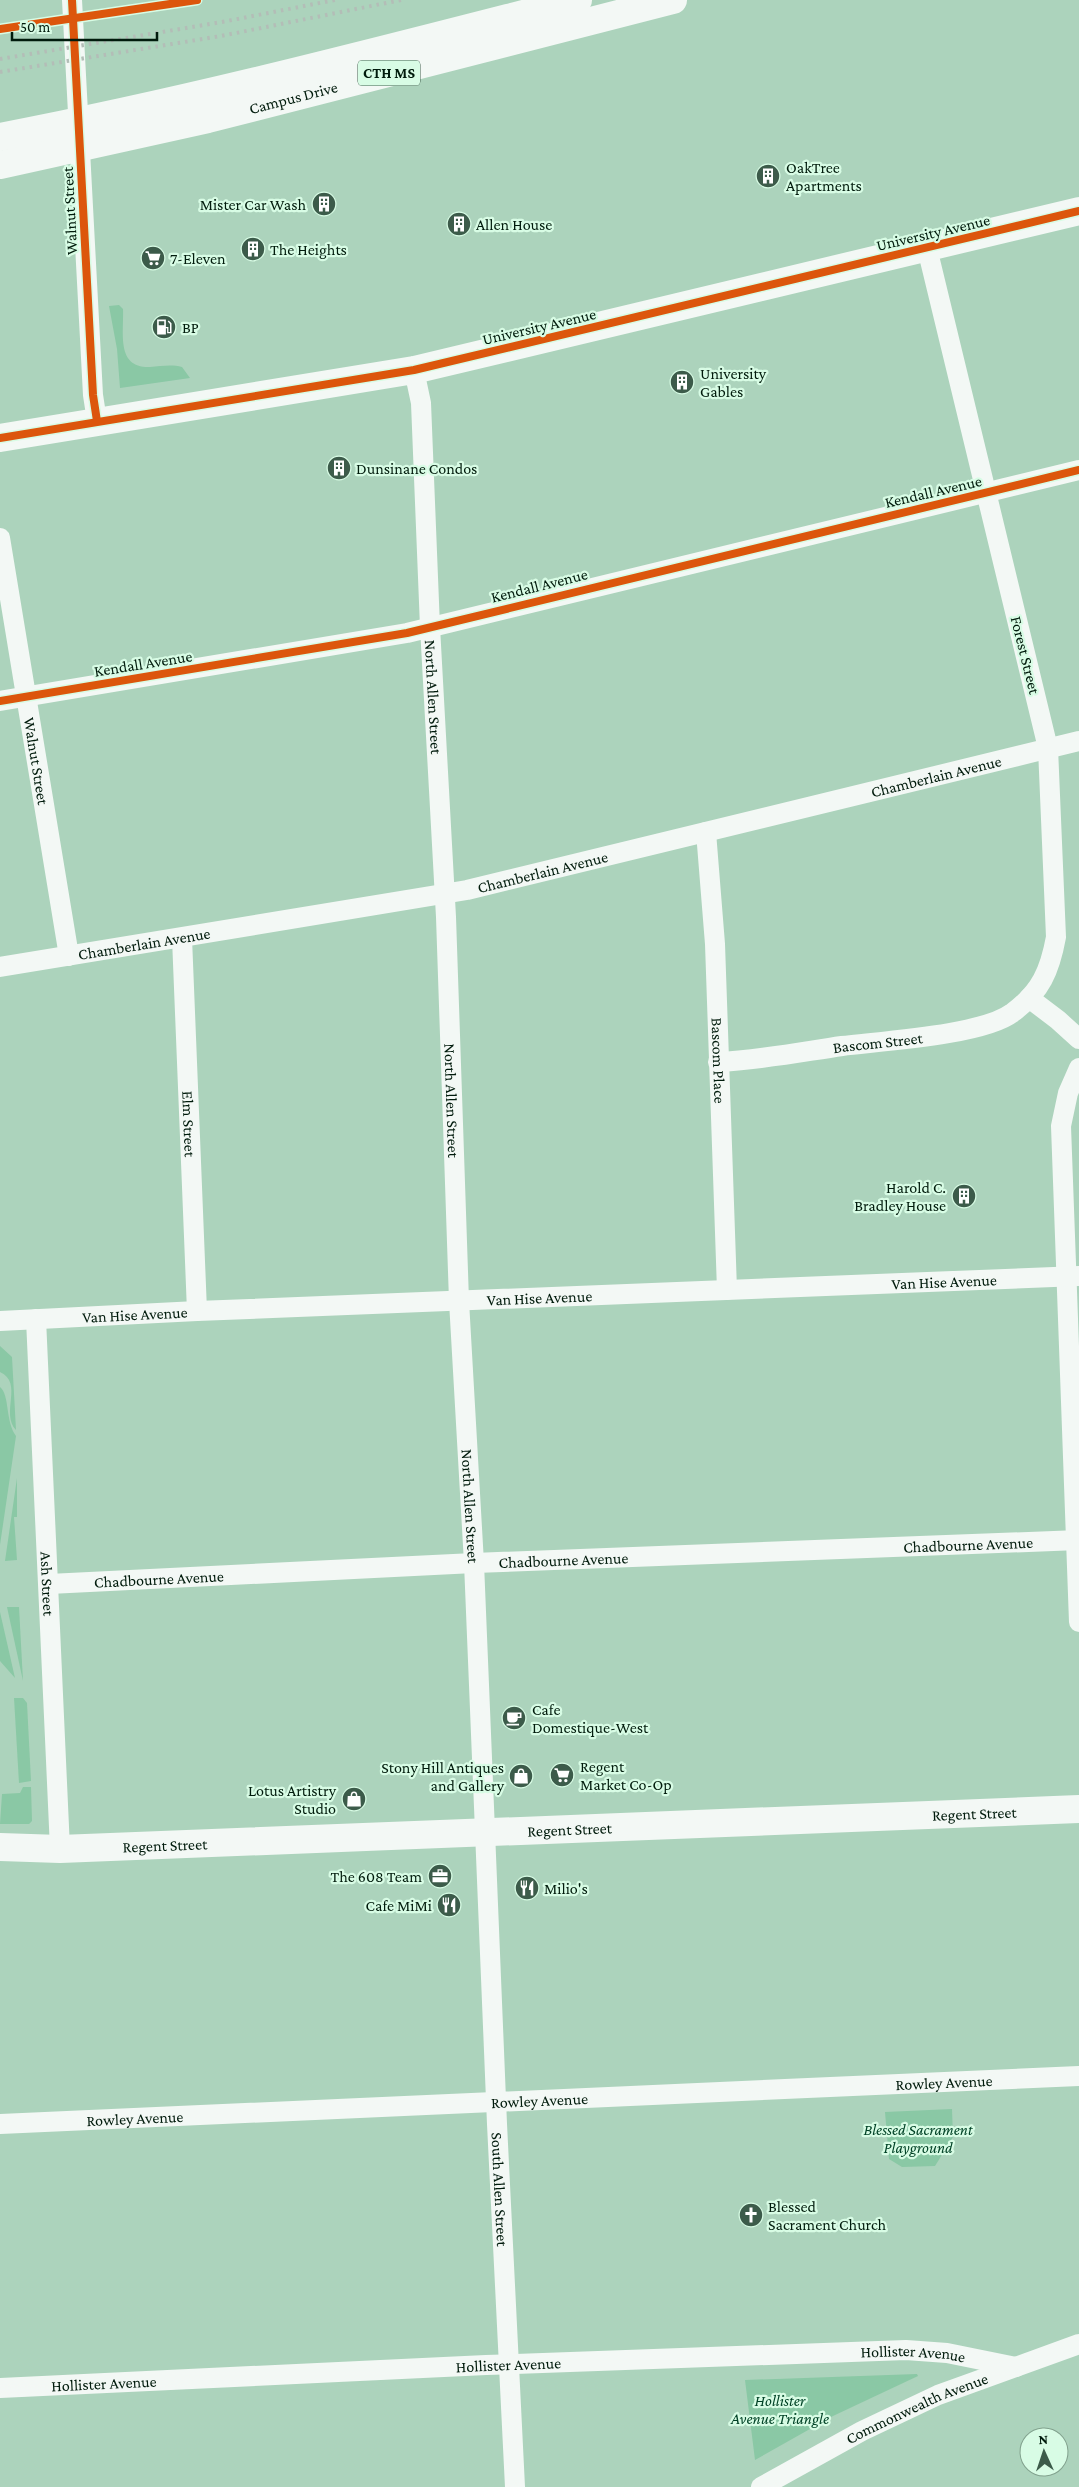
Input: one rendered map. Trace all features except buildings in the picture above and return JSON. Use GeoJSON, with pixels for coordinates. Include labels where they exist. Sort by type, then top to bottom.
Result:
{"type":"FeatureCollection","features":[{"type":"Feature","properties":{"kind":"main road","name":"Campus Drive"},"geometry":{"type":"LineString","coordinates":[[0,137],[102,116],[352,57],[578,0]]}},
{"type":"Feature","properties":{"kind":"main road","name":"Campus Drive"},"geometry":{"type":"LineString","coordinates":[[0,165],[104,144],[288,99],[673,0]]}},
{"type":"Feature","properties":{"kind":"main road","name":"University Avenue"},"geometry":{"type":"LineString","coordinates":[[0,438],[414,370],[1079,211]]}},
{"type":"Feature","properties":{"kind":"main road","name":"Regent Street"},"geometry":{"type":"LineString","coordinates":[[0,1847],[60,1849],[1079,1809]]}},
{"type":"Feature","properties":{"kind":"main road","name":"Regent Street"},"geometry":{"type":"LineString","coordinates":[[0,1861],[60,1849]]}},
{"type":"Feature","properties":{"kind":"street","name":"Walnut Street"},"geometry":{"type":"LineString","coordinates":[[72,0],[91,358],[97,421]]}},
{"type":"Feature","properties":{"kind":"street","name":"Forest Street"},"geometry":{"type":"LineString","coordinates":[[927,248],[1048,748],[1056,937],[1051,965],[1041,985],[1029,998]]}},
{"type":"Feature","properties":{"kind":"street","name":"North Allen Street"},"geometry":{"type":"LineString","coordinates":[[414,370],[421,404],[430,627],[445,894],[459,1301],[474,1563],[486,1832]]}},
{"type":"Feature","properties":{"kind":"street","name":"Kendall Avenue"},"geometry":{"type":"LineString","coordinates":[[0,701],[401,634],[1079,470]]}},
{"type":"Feature","properties":{"kind":"street","name":"Walnut Street"},"geometry":{"type":"LineString","coordinates":[[0,538],[70,956]]}},
{"type":"Feature","properties":{"kind":"street","name":"Chamberlain Avenue"},"geometry":{"type":"LineString","coordinates":[[0,967],[445,894],[1079,741]]}},
{"type":"Feature","properties":{"kind":"street","name":"Bascom Place"},"geometry":{"type":"LineString","coordinates":[[706,832],[715,944],[727,1290]]}},
{"type":"Feature","properties":{"kind":"street","name":"Elm Street"},"geometry":{"type":"LineString","coordinates":[[182,938],[197,1311]]}},
{"type":"Feature","properties":{"kind":"street"},"geometry":{"type":"LineString","coordinates":[[1029,998],[1079,1039]]}},
{"type":"Feature","properties":{"kind":"street","name":"Bascom Street"},"geometry":{"type":"LineString","coordinates":[[718,1062],[990,1025],[1012,1014],[1029,998]]}},
{"type":"Feature","properties":{"kind":"street"},"geometry":{"type":"LineString","coordinates":[[1079,1068],[1068,1093],[1061,1126],[1074,1277],[1079,1622]]}},
{"type":"Feature","properties":{"kind":"street","name":"Van Hise Avenue"},"geometry":{"type":"LineString","coordinates":[[0,1321],[197,1311],[1074,1277]]}},
{"type":"Feature","properties":{"kind":"street","name":"Ash Street"},"geometry":{"type":"LineString","coordinates":[[36,1319],[60,1849]]}},
{"type":"Feature","properties":{"kind":"street","name":"Chadbourne Avenue"},"geometry":{"type":"LineString","coordinates":[[49,1584],[474,1563],[1077,1540]]}},
{"type":"Feature","properties":{"kind":"street","name":"South Allen Street"},"geometry":{"type":"LineString","coordinates":[[486,1832],[496,2102],[516,2487]]}},
{"type":"Feature","properties":{"kind":"street","name":"Rowley Avenue"},"geometry":{"type":"LineString","coordinates":[[0,2124],[1079,2076]]}},
{"type":"Feature","properties":{"kind":"street","name":"Commonwealth Avenue"},"geometry":{"type":"LineString","coordinates":[[761,2487],[862,2431],[938,2395],[1079,2344]]}},
{"type":"Feature","properties":{"kind":"street","name":"Hollister Avenue"},"geometry":{"type":"LineString","coordinates":[[0,2388],[510,2364],[906,2350],[947,2353],[1016,2367]]}},
{"type":"Feature","properties":{"kind":"green space"},"geometry":{"type":"Polygon","coordinates":[[[119,305],[123,309],[124,348],[132,362],[139,366],[170,365],[182,367],[190,378],[120,388],[117,349],[109,306],[119,305]]]}},
{"type":"Feature","properties":{"kind":"green space"},"geometry":{"type":"Polygon","coordinates":[[[0,1346],[12,1357],[16,1430],[10,1415],[10,1383],[7,1377],[0,1372],[0,1346]]]}},
{"type":"Feature","properties":{"kind":"green space"},"geometry":{"type":"Polygon","coordinates":[[[0,1387],[5,1396],[10,1423],[16,1436],[0,1545],[0,1387]]]}},
{"type":"Feature","properties":{"kind":"green space"},"geometry":{"type":"Polygon","coordinates":[[[17,1478],[17,1517],[14,1517],[17,1560],[5,1561],[17,1478]]]}},
{"type":"Feature","properties":{"kind":"green space"},"geometry":{"type":"Polygon","coordinates":[[[7,1607],[19,1607],[23,1681],[7,1607]]]}},
{"type":"Feature","properties":{"kind":"green space"},"geometry":{"type":"Polygon","coordinates":[[[0,1612],[15,1678],[0,1661],[0,1612]]]}},
{"type":"Feature","properties":{"kind":"green space"},"geometry":{"type":"Polygon","coordinates":[[[14,1698],[23,1698],[27,1703],[31,1781],[19,1783],[14,1698]]]}},
{"type":"Feature","properties":{"kind":"green space"},"geometry":{"type":"Polygon","coordinates":[[[23,1787],[31,1787],[32,1821],[29,1824],[0,1824],[2,1794],[20,1793],[23,1787]]]}},
{"type":"Feature","properties":{"kind":"green space","name":"Blessed Sacrament Playground"},"geometry":{"type":"Polygon","coordinates":[[[952,2109],[953,2137],[935,2166],[902,2167],[889,2159],[885,2112],[952,2109]]]}},
{"type":"Feature","properties":{"kind":"green space","name":"Hollister Avenue Triangle"},"geometry":{"type":"Polygon","coordinates":[[[917,2374],[918,2376],[833,2416],[755,2460],[745,2380],[917,2374]]]}},
{"type":"Feature","properties":{"kind":"railway"},"geometry":{"type":"LineString","coordinates":[[0,59],[222,22],[335,0]]}},
{"type":"Feature","properties":{"kind":"railway"},"geometry":{"type":"LineString","coordinates":[[0,72],[221,36],[401,0]]}},
{"type":"Feature","properties":{"kind":"cycle path"},"geometry":{"type":"LineString","coordinates":[[72,0],[93,395],[97,421]]}},
{"type":"Feature","properties":{"kind":"cycle path"},"geometry":{"type":"LineString","coordinates":[[0,29],[197,0]]}},
{"type":"Feature","properties":{"kind":"cycle path"},"geometry":{"type":"LineString","coordinates":[[0,438],[414,370],[1079,211]]}},
{"type":"Feature","properties":{"kind":"cycle path"},"geometry":{"type":"LineString","coordinates":[[0,701],[407,633],[1079,470]]}},
{"type":"Feature","properties":{"kind":"place","name":"OakTree Apartments"},"geometry":{"type":"Point","coordinates":[768,176]}},
{"type":"Feature","properties":{"kind":"place","name":"Mister Car Wash"},"geometry":{"type":"Point","coordinates":[324,204]}},
{"type":"Feature","properties":{"kind":"place","name":"Allen House"},"geometry":{"type":"Point","coordinates":[459,224]}},
{"type":"Feature","properties":{"kind":"place","name":"The Heights"},"geometry":{"type":"Point","coordinates":[253,249]}},
{"type":"Feature","properties":{"kind":"place","name":"7-Eleven"},"geometry":{"type":"Point","coordinates":[153,258]}},
{"type":"Feature","properties":{"kind":"place","name":"BP"},"geometry":{"type":"Point","coordinates":[164,327]}},
{"type":"Feature","properties":{"kind":"place","name":"University Gables"},"geometry":{"type":"Point","coordinates":[682,382]}},
{"type":"Feature","properties":{"kind":"place","name":"Dunsinane Condos"},"geometry":{"type":"Point","coordinates":[339,468]}},
{"type":"Feature","properties":{"kind":"place","name":"Harold C. Bradley House"},"geometry":{"type":"Point","coordinates":[964,1196]}},
{"type":"Feature","properties":{"kind":"place","name":"Cafe Domestique-West"},"geometry":{"type":"Point","coordinates":[514,1718]}},
{"type":"Feature","properties":{"kind":"place","name":"Regent Market Co-Op"},"geometry":{"type":"Point","coordinates":[562,1775]}},
{"type":"Feature","properties":{"kind":"place","name":"Stony Hill Antiques and Gallery"},"geometry":{"type":"Point","coordinates":[521,1776]}},
{"type":"Feature","properties":{"kind":"place","name":"Lotus Artistry Studio"},"geometry":{"type":"Point","coordinates":[354,1799]}},
{"type":"Feature","properties":{"kind":"place","name":"The 608 Team"},"geometry":{"type":"Point","coordinates":[440,1876]}},
{"type":"Feature","properties":{"kind":"place","name":"Milio's"},"geometry":{"type":"Point","coordinates":[527,1888]}},
{"type":"Feature","properties":{"kind":"place","name":"Cafe MiMi"},"geometry":{"type":"Point","coordinates":[449,1905]}},
{"type":"Feature","properties":{"kind":"place","name":"Blessed Sacrament Church"},"geometry":{"type":"Point","coordinates":[751,2215]}}]}
